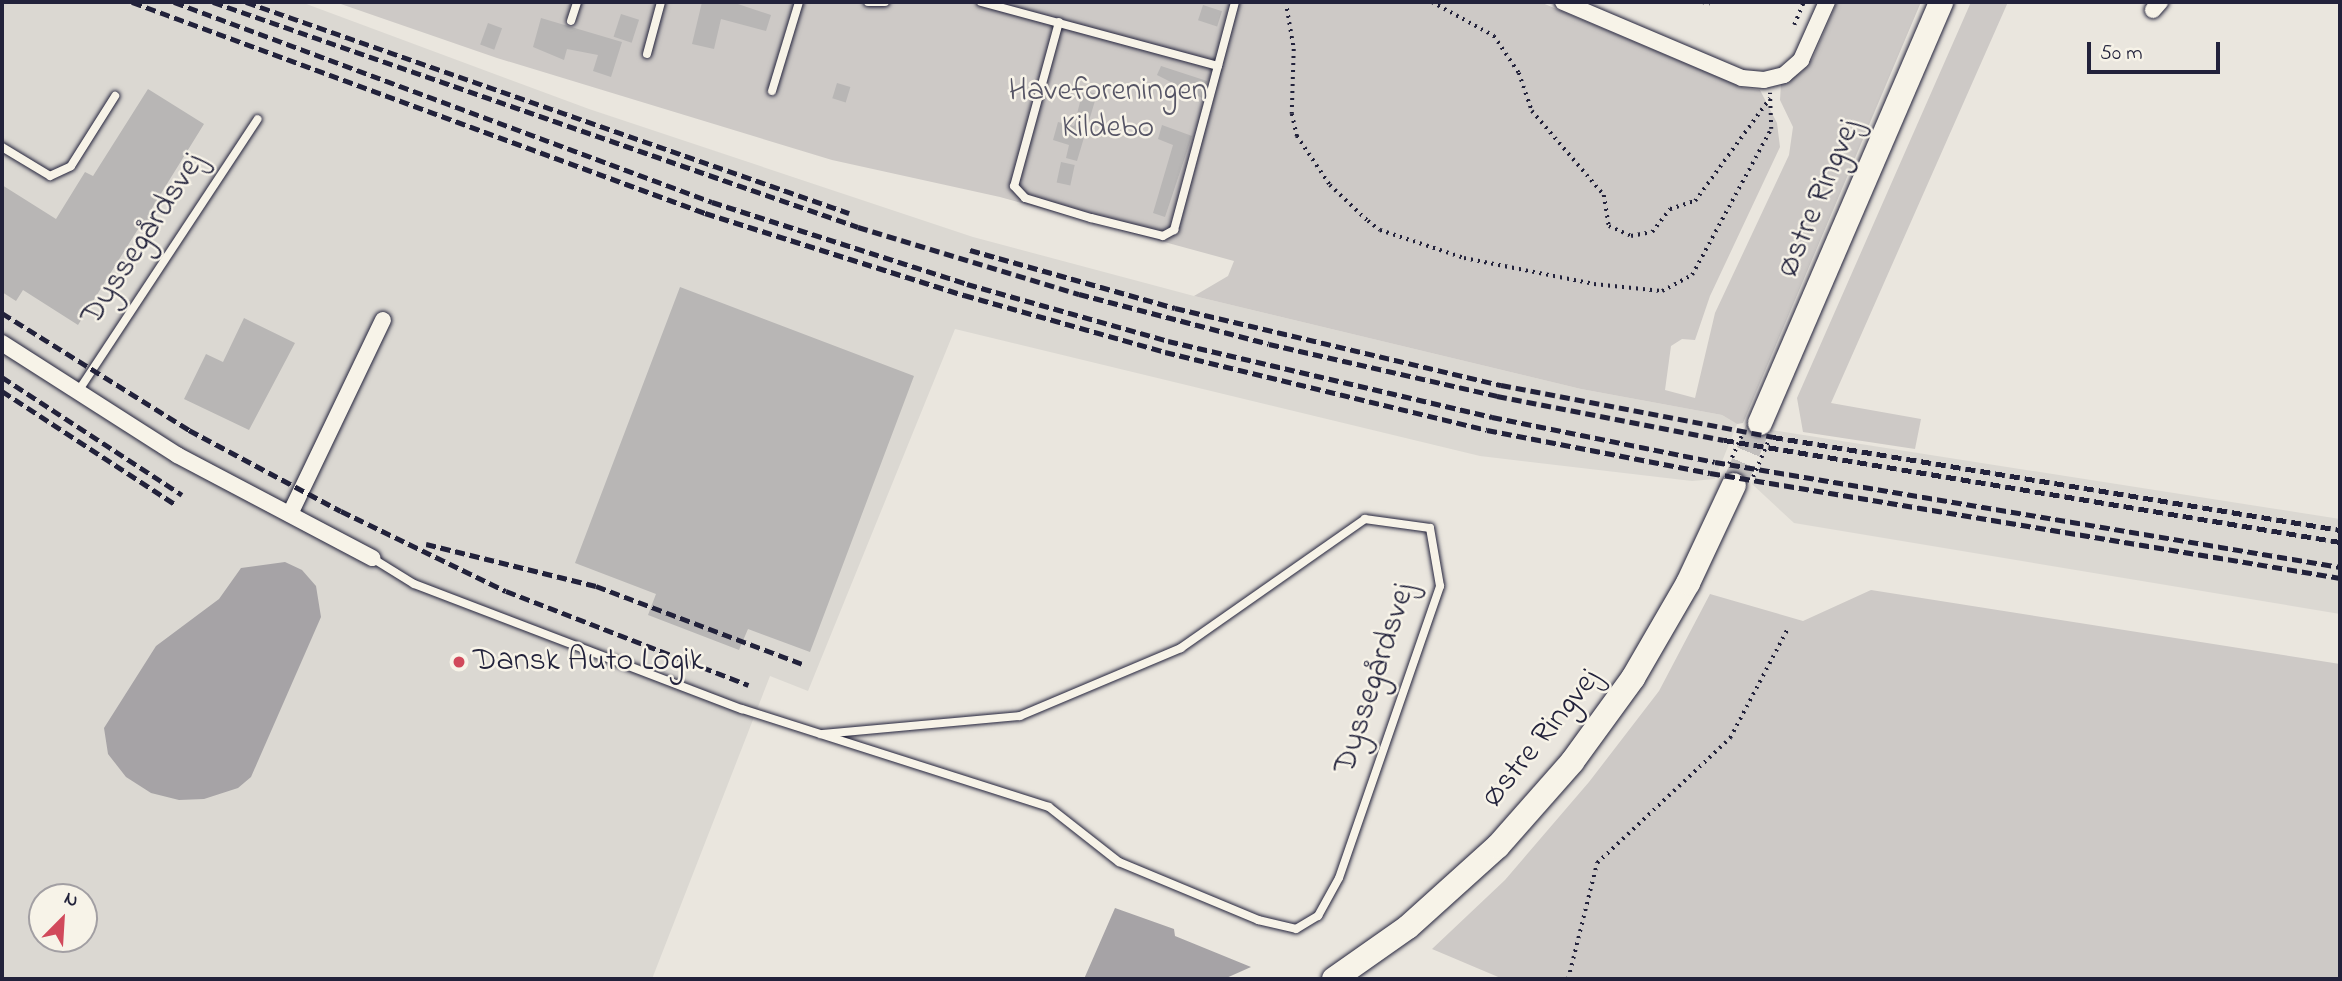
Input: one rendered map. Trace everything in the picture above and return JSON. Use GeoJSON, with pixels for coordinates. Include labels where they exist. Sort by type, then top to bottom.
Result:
{"type":"FeatureCollection","features":[{"type":"Feature","properties":{"kind":"main road","name":"Østre Ringvej"},"geometry":{"type":"LineString","coordinates":[[1753,426],[1941,2]]}},
{"type":"Feature","properties":{"kind":"main road","name":"Østre Ringvej"},"geometry":{"type":"LineString","coordinates":[[1334,979],[1408,927],[1488,855],[1572,762],[1633,678],[1688,583],[1731,476]]}},
{"type":"Feature","properties":{"kind":"street"},"geometry":{"type":"LineString","coordinates":[[1563,2],[1742,78],[1766,79],[1784,75],[1801,60],[1827,2]]}},
{"type":"Feature","properties":{"kind":"street"},"geometry":{"type":"LineString","coordinates":[[290,514],[383,320]]}},
{"type":"Feature","properties":{"kind":"street","name":"Dyssegårdsvej"},"geometry":{"type":"LineString","coordinates":[[2,343],[177,455],[372,558]]}},
{"type":"Feature","properties":{"kind":"lane"},"geometry":{"type":"LineString","coordinates":[[571,21],[577,2]]}},
{"type":"Feature","properties":{"kind":"lane"},"geometry":{"type":"LineString","coordinates":[[647,54],[661,2]]}},
{"type":"Feature","properties":{"kind":"lane"},"geometry":{"type":"LineString","coordinates":[[772,91],[799,2]]}},
{"type":"Feature","properties":{"kind":"lane"},"geometry":{"type":"LineString","coordinates":[[869,2],[885,2]]}},
{"type":"Feature","properties":{"kind":"lane"},"geometry":{"type":"LineString","coordinates":[[981,2],[1218,66]]}},
{"type":"Feature","properties":{"kind":"lane"},"geometry":{"type":"LineString","coordinates":[[1059,22],[1014,186],[1025,198],[1163,236],[1174,230],[1235,2]]}},
{"type":"Feature","properties":{"kind":"lane"},"geometry":{"type":"LineString","coordinates":[[2,147],[50,176],[71,166],[114,96]]}},
{"type":"Feature","properties":{"kind":"lane","name":"Dyssegårdsvej"},"geometry":{"type":"LineString","coordinates":[[77,393],[258,119]]}},
{"type":"Feature","properties":{"kind":"lane","name":"Dyssegårdsvej"},"geometry":{"type":"LineString","coordinates":[[372,558],[414,584],[742,709],[1049,807],[1119,862],[1258,920],[1296,929],[1318,916],[1339,878],[1440,586],[1430,528],[1365,519],[1181,648],[1020,716],[821,734]]}},
{"type":"Feature","properties":{"kind":"path"},"geometry":{"type":"LineString","coordinates":[[1286,2],[1294,49],[1292,114],[1297,136],[1330,185],[1368,221],[1380,230],[1464,258],[1594,284],[1662,291],[1692,275],[1771,129],[1772,97],[1766,79]]}},
{"type":"Feature","properties":{"kind":"path"},"geometry":{"type":"LineString","coordinates":[[1432,2],[1494,36],[1519,73],[1531,111],[1604,195],[1609,226],[1631,236],[1652,232],[1670,209],[1695,201],[1772,97]]}},
{"type":"Feature","properties":{"kind":"path"},"geometry":{"type":"LineString","coordinates":[[1703,2],[1710,4]]}},
{"type":"Feature","properties":{"kind":"path"},"geometry":{"type":"LineString","coordinates":[[1794,25],[1804,2]]}},
{"type":"Feature","properties":{"kind":"path"},"geometry":{"type":"LineString","coordinates":[[1731,476],[1753,426]]}},
{"type":"Feature","properties":{"kind":"path"},"geometry":{"type":"LineString","coordinates":[[1569,979],[1597,863],[1730,738],[1787,630]]}},
{"type":"Feature","properties":{"kind":"shaded area"},"geometry":{"type":"Polygon","coordinates":[[[2,2],[301,2],[589,109],[973,237],[1194,296],[1581,389],[1722,415],[1737,424],[1715,479],[1692,481],[1480,456],[955,329],[808,691],[770,676],[652,979],[2,979],[2,2]]]}},
{"type":"Feature","properties":{"kind":"shaded area"},"geometry":{"type":"Polygon","coordinates":[[[1771,430],[2340,519],[2340,614],[1794,523],[1752,484],[1771,430]]]}},
{"type":"Feature","properties":{"kind":"shaded area"},"geometry":{"type":"Polygon","coordinates":[[[285,562],[302,570],[316,586],[321,617],[251,777],[238,788],[204,799],[179,800],[151,793],[126,777],[108,754],[104,728],[156,646],[219,599],[241,568],[285,562]]]}},
{"type":"Feature","properties":{"kind":"shaded area"},"geometry":{"type":"Polygon","coordinates":[[[1115,908],[1174,929],[1175,936],[1251,967],[1224,979],[1084,979],[1115,908]]]}},
{"type":"Feature","properties":{"kind":"green space","name":"Haveforeningen Kildebo"},"geometry":{"type":"Polygon","coordinates":[[[335,2],[1540,2],[1744,88],[1760,90],[1777,123],[1780,147],[1710,296],[1695,340],[1682,339],[1671,346],[1665,390],[1695,398],[1715,313],[1789,155],[1793,127],[1780,100],[1781,84],[1802,72],[1813,58],[1837,2],[1921,2],[1743,423],[1737,424],[1722,415],[1581,389],[1194,296],[1228,276],[1234,261],[1000,197],[832,160],[497,58],[335,2]]]}},
{"type":"Feature","properties":{"kind":"green space"},"geometry":{"type":"Polygon","coordinates":[[[1971,2],[2008,2],[1831,403],[1921,419],[1915,449],[1803,432],[1797,398],[1971,2]]]}},
{"type":"Feature","properties":{"kind":"green space"},"geometry":{"type":"Polygon","coordinates":[[[1871,590],[2340,664],[2340,979],[1503,979],[1432,949],[1505,880],[1589,782],[1659,691],[1710,594],[1803,621],[1871,590]]]}},
{"type":"Feature","properties":{"kind":"building"},"geometry":{"type":"Polygon","coordinates":[[[702,2],[732,2],[771,15],[766,31],[721,19],[714,49],[692,44],[702,2]]]}},
{"type":"Feature","properties":{"kind":"building"},"geometry":{"type":"Polygon","coordinates":[[[1203,5],[1222,11],[1217,26],[1198,20],[1203,5]]]}},
{"type":"Feature","properties":{"kind":"building"},"geometry":{"type":"Polygon","coordinates":[[[621,14],[639,20],[632,43],[614,37],[621,14]]]}},
{"type":"Feature","properties":{"kind":"building"},"geometry":{"type":"Polygon","coordinates":[[[541,18],[622,42],[611,77],[593,71],[598,55],[567,49],[564,60],[533,47],[541,18]]]}},
{"type":"Feature","properties":{"kind":"building"},"geometry":{"type":"Polygon","coordinates":[[[488,23],[502,28],[494,50],[480,45],[488,23]]]}},
{"type":"Feature","properties":{"kind":"building"},"geometry":{"type":"Polygon","coordinates":[[[1161,66],[1207,81],[1202,98],[1157,75],[1161,66]]]}},
{"type":"Feature","properties":{"kind":"building"},"geometry":{"type":"Polygon","coordinates":[[[837,83],[850,87],[846,102],[832,98],[837,83]]]}},
{"type":"Feature","properties":{"kind":"building"},"geometry":{"type":"Polygon","coordinates":[[[148,89],[204,124],[149,213],[154,216],[146,229],[140,226],[78,325],[23,290],[16,301],[2,292],[2,185],[56,219],[85,172],[93,176],[148,89]]]}},
{"type":"Feature","properties":{"kind":"building"},"geometry":{"type":"Polygon","coordinates":[[[1083,90],[1097,94],[1077,161],[1066,158],[1069,145],[1053,140],[1058,122],[1074,126],[1083,90]]]}},
{"type":"Feature","properties":{"kind":"building"},"geometry":{"type":"Polygon","coordinates":[[[1162,125],[1192,136],[1165,217],[1153,213],[1173,145],[1158,139],[1162,125]]]}},
{"type":"Feature","properties":{"kind":"building"},"geometry":{"type":"Polygon","coordinates":[[[1061,162],[1075,165],[1070,185],[1057,183],[1061,162]]]}},
{"type":"Feature","properties":{"kind":"building"},"geometry":{"type":"Polygon","coordinates":[[[680,287],[914,376],[810,652],[748,629],[739,650],[648,615],[656,594],[575,563],[680,287]]]}},
{"type":"Feature","properties":{"kind":"building"},"geometry":{"type":"Polygon","coordinates":[[[244,318],[295,343],[249,430],[184,399],[206,354],[223,362],[244,318]]]}},
{"type":"Feature","properties":{"kind":"tunnel"},"geometry":{"type":"LineString","coordinates":[[1734,485],[1760,423]]}},
{"type":"Feature","properties":{"kind":"railway"},"geometry":{"type":"LineString","coordinates":[[132,2],[705,213],[964,295],[1165,352],[1487,430],[1710,473],[2340,578]]}},
{"type":"Feature","properties":{"kind":"railway"},"geometry":{"type":"LineString","coordinates":[[174,2],[712,202],[967,284],[1168,341],[1492,417],[1715,462],[2340,567]]}},
{"type":"Feature","properties":{"kind":"railway"},"geometry":{"type":"LineString","coordinates":[[213,2],[858,227],[1079,294],[1269,344],[1497,396],[1724,440],[2340,542]]}},
{"type":"Feature","properties":{"kind":"railway"},"geometry":{"type":"LineString","coordinates":[[246,2],[849,213]]}},
{"type":"Feature","properties":{"kind":"railway"},"geometry":{"type":"LineString","coordinates":[[970,250],[1175,308],[1501,385],[1773,437],[2340,530]]}},
{"type":"Feature","properties":{"kind":"railway"},"geometry":{"type":"LineString","coordinates":[[2,313],[189,430],[341,511],[506,591],[748,685]]}},
{"type":"Feature","properties":{"kind":"railway"},"geometry":{"type":"LineString","coordinates":[[2,377],[182,495]]}},
{"type":"Feature","properties":{"kind":"railway"},"geometry":{"type":"LineString","coordinates":[[2,391],[176,505]]}},
{"type":"Feature","properties":{"kind":"railway"},"geometry":{"type":"LineString","coordinates":[[426,544],[596,586],[802,664]]}},
{"type":"Feature","properties":{"kind":"place","name":"Dansk Auto Logik"},"geometry":{"type":"Point","coordinates":[459,662]}}]}
